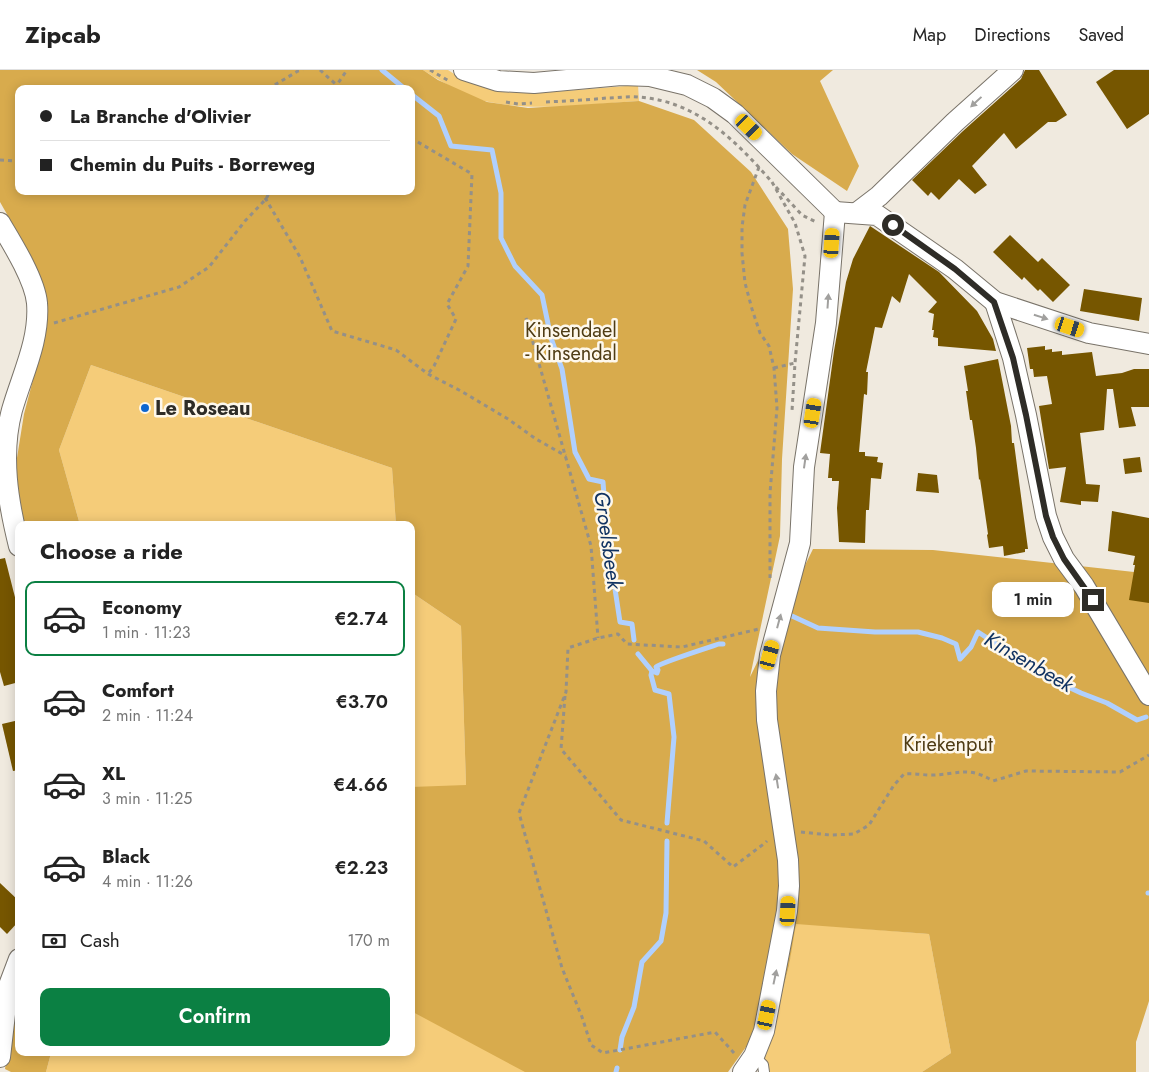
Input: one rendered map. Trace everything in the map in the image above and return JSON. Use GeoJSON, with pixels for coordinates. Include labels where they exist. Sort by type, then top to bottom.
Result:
{"type":"FeatureCollection","features":[{"type":"Feature","properties":{"kind":"street"},"geometry":{"type":"LineString","coordinates":[[834,219],[858,212],[879,196],[954,122],[1013,70]]}},
{"type":"Feature","properties":{"kind":"street"},"geometry":{"type":"LineString","coordinates":[[457,76],[534,84],[621,75],[650,76],[687,86],[713,98],[735,114],[834,219],[826,322],[804,467],[800,543],[770,655],[766,691],[777,832],[788,869],[788,911],[764,1031],[754,1067]]}},
{"type":"Feature","properties":{"kind":"street"},"geometry":{"type":"LineString","coordinates":[[858,212],[877,214],[955,269],[994,302],[1089,333],[1149,344]]}},
{"type":"Feature","properties":{"kind":"street"},"geometry":{"type":"LineString","coordinates":[[0,224],[28,274],[37,301],[37,328],[12,412],[7,442],[9,509],[15,531]]}},
{"type":"Feature","properties":{"kind":"street"},"geometry":{"type":"LineString","coordinates":[[994,302],[1013,358],[1046,516],[1053,537],[1064,559],[1084,586],[1149,695]]}},
{"type":"Feature","properties":{"kind":"street"},"geometry":{"type":"LineString","coordinates":[[0,1057],[8,988],[15,970]]}},
{"type":"Feature","properties":{"kind":"path"},"geometry":{"type":"LineString","coordinates":[[275,85],[303,70]]}},
{"type":"Feature","properties":{"kind":"path"},"geometry":{"type":"LineString","coordinates":[[320,70],[333,85]]}},
{"type":"Feature","properties":{"kind":"path"},"geometry":{"type":"LineString","coordinates":[[336,85],[347,70]]}},
{"type":"Feature","properties":{"kind":"path"},"geometry":{"type":"LineString","coordinates":[[430,70],[457,76]]}},
{"type":"Feature","properties":{"kind":"path"},"geometry":{"type":"LineString","coordinates":[[502,101],[518,104],[635,96],[656,99],[698,114],[719,128],[759,167],[802,214],[820,224],[834,219]]}},
{"type":"Feature","properties":{"kind":"path"},"geometry":{"type":"LineString","coordinates":[[415,140],[472,174],[468,266],[447,304],[456,319],[428,374]]}},
{"type":"Feature","properties":{"kind":"path"},"geometry":{"type":"LineString","coordinates":[[0,160],[15,161]]}},
{"type":"Feature","properties":{"kind":"path"},"geometry":{"type":"LineString","coordinates":[[759,167],[745,205],[742,227],[742,252],[752,309],[760,334],[769,346],[774,368],[776,408],[770,492],[770,586]]}},
{"type":"Feature","properties":{"kind":"path"},"geometry":{"type":"LineString","coordinates":[[264,195],[300,257],[332,331],[396,350],[428,374],[461,390],[508,419],[536,440],[566,456]]}},
{"type":"Feature","properties":{"kind":"path"},"geometry":{"type":"LineString","coordinates":[[37,328],[179,287],[209,267],[268,195]]}},
{"type":"Feature","properties":{"kind":"path"},"geometry":{"type":"LineString","coordinates":[[526,318],[591,546],[598,638]]}},
{"type":"Feature","properties":{"kind":"path"},"geometry":{"type":"LineString","coordinates":[[774,368],[795,363]]}},
{"type":"Feature","properties":{"kind":"path"},"geometry":{"type":"LineString","coordinates":[[758,629],[760,621]]}},
{"type":"Feature","properties":{"kind":"path"},"geometry":{"type":"LineString","coordinates":[[765,630],[758,629],[682,648],[627,644],[618,634],[598,638],[568,648],[561,749],[621,820],[704,841],[733,867],[777,832],[830,835],[854,834],[869,825],[894,785],[904,774],[931,775],[964,771],[980,773],[993,781],[1026,771],[1120,772],[1149,755]]}},
{"type":"Feature","properties":{"kind":"path"},"geometry":{"type":"LineString","coordinates":[[566,692],[519,813],[562,968],[591,1045],[603,1052],[608,1052],[715,1032],[738,1057],[746,1053],[754,1067]]}},
{"type":"Feature","properties":{"kind":"shaded area"},"geometry":{"type":"Polygon","coordinates":[[[423,70],[448,70],[459,77],[501,92],[539,93],[638,85],[639,101],[545,107],[507,105],[473,97],[423,70]]]}},
{"type":"Feature","properties":{"kind":"shaded area","name":"Le Roseau"},"geometry":{"type":"Polygon","coordinates":[[[91,365],[392,468],[396,521],[79,521],[59,450],[91,365]]]}},
{"type":"Feature","properties":{"kind":"shaded area"},"geometry":{"type":"Polygon","coordinates":[[[415,595],[461,626],[466,785],[526,1072],[46,1072],[50,1056],[415,1056],[415,595]]]}},
{"type":"Feature","properties":{"kind":"shaded area"},"geometry":{"type":"Polygon","coordinates":[[[795,923],[929,934],[951,1053],[922,1072],[768,1072],[765,1059],[789,966],[795,923]]]}},
{"type":"Feature","properties":{"kind":"green space","name":"Kinsendael - Kinsendal"},"geometry":{"type":"Polygon","coordinates":[[[0,70],[423,70],[438,80],[487,102],[528,108],[639,101],[694,120],[751,172],[788,229],[793,289],[782,459],[780,536],[750,677],[813,549],[933,550],[1134,572],[1149,578],[1149,1001],[1136,1042],[1136,1072],[922,1072],[951,1053],[929,934],[796,924],[789,966],[765,1059],[751,1040],[728,1072],[525,1072],[415,1013],[415,787],[466,785],[461,626],[415,595],[415,521],[396,521],[392,468],[91,365],[59,450],[79,521],[21,521],[13,483],[24,414],[39,357],[43,284],[24,244],[0,202],[0,70]]]}},
{"type":"Feature","properties":{"kind":"green space"},"geometry":{"type":"Polygon","coordinates":[[[697,70],[833,70],[820,81],[859,166],[847,191],[792,154],[716,82],[697,70]]]}},
{"type":"Feature","properties":{"kind":"green space"},"geometry":{"type":"Polygon","coordinates":[[[15,1009],[15,1056],[50,1056],[46,1072],[11,1072],[5,1069],[15,1009]]]}},
{"type":"Feature","properties":{"kind":"building"},"geometry":{"type":"Polygon","coordinates":[[[1025,70],[1039,70],[1067,115],[1056,122],[1048,122],[1016,149],[1004,133],[972,166],[987,185],[975,194],[959,179],[939,200],[931,192],[928,196],[912,180],[1021,79],[1025,70]]]}},
{"type":"Feature","properties":{"kind":"building"},"geometry":{"type":"Polygon","coordinates":[[[1114,70],[1149,70],[1149,114],[1127,129],[1096,82],[1114,70]]]}},
{"type":"Feature","properties":{"kind":"building"},"geometry":{"type":"Polygon","coordinates":[[[870,226],[939,272],[977,311],[993,339],[996,351],[938,346],[938,338],[933,337],[934,330],[932,330],[934,314],[928,312],[937,302],[909,274],[900,303],[892,296],[882,328],[875,327],[866,372],[868,372],[867,395],[864,394],[859,452],[865,452],[865,456],[878,457],[877,462],[883,463],[881,479],[871,478],[869,510],[866,510],[865,543],[839,542],[837,508],[839,481],[832,481],[832,478],[828,478],[830,454],[820,453],[846,282],[853,259],[870,226]]]}},
{"type":"Feature","properties":{"kind":"building"},"geometry":{"type":"Polygon","coordinates":[[[1010,235],[1038,262],[1042,258],[1070,285],[1053,302],[1024,277],[1022,280],[993,252],[1010,235]]]}},
{"type":"Feature","properties":{"kind":"building"},"geometry":{"type":"Polygon","coordinates":[[[1084,289],[1142,298],[1139,321],[1080,311],[1084,289]]]}},
{"type":"Feature","properties":{"kind":"building"},"geometry":{"type":"Polygon","coordinates":[[[1045,346],[1045,350],[1052,349],[1052,352],[1062,351],[1062,355],[1092,352],[1096,376],[1122,373],[1134,369],[1149,369],[1149,407],[1131,407],[1136,426],[1119,428],[1113,389],[1107,389],[1104,430],[1080,433],[1086,484],[1100,485],[1098,502],[1081,501],[1081,505],[1060,502],[1066,467],[1049,469],[1039,406],[1052,404],[1047,376],[1034,377],[1033,369],[1030,369],[1027,348],[1045,346]]]}},
{"type":"Feature","properties":{"kind":"building"},"geometry":{"type":"Polygon","coordinates":[[[998,359],[1011,426],[1012,443],[1014,443],[1028,549],[1025,549],[1025,552],[1004,556],[1003,546],[989,548],[964,366],[998,359]]]}},
{"type":"Feature","properties":{"kind":"building"},"geometry":{"type":"Polygon","coordinates":[[[1140,457],[1142,472],[1125,474],[1123,459],[1140,457]]]}},
{"type":"Feature","properties":{"kind":"building"},"geometry":{"type":"Polygon","coordinates":[[[918,473],[937,475],[939,493],[916,491],[918,473]]]}},
{"type":"Feature","properties":{"kind":"building"},"geometry":{"type":"Polygon","coordinates":[[[1112,511],[1149,518],[1149,603],[1129,600],[1135,556],[1108,551],[1112,511]]]}},
{"type":"Feature","properties":{"kind":"building"},"geometry":{"type":"Polygon","coordinates":[[[5,558],[15,597],[15,683],[4,686],[0,672],[0,559],[5,558]]]}},
{"type":"Feature","properties":{"kind":"building"},"geometry":{"type":"Polygon","coordinates":[[[15,721],[15,771],[13,771],[2,724],[15,721]]]}},
{"type":"Feature","properties":{"kind":"building"},"geometry":{"type":"Polygon","coordinates":[[[0,883],[15,897],[15,925],[7,934],[0,927],[0,883]]]}},
{"type":"Feature","properties":{"kind":"waterway","name":"Groelsbeek"},"geometry":{"type":"LineString","coordinates":[[382,70],[400,85]]}},
{"type":"Feature","properties":{"kind":"waterway","name":"Groelsbeek"},"geometry":{"type":"LineString","coordinates":[[415,97],[439,116],[451,146],[492,150],[501,193],[501,238],[515,266],[542,295],[551,338],[562,369],[575,452],[589,479],[603,482],[607,536],[620,622],[632,624],[634,640]]}},
{"type":"Feature","properties":{"kind":"waterway","name":"Kinsenbeek"},"geometry":{"type":"LineString","coordinates":[[785,616],[792,616],[818,628],[875,632],[918,632],[942,638],[956,644],[960,659],[971,647],[978,632],[1047,677],[1107,703],[1137,720],[1146,717]]}},
{"type":"Feature","properties":{"kind":"waterway","name":"Kinsenbeek"},"geometry":{"type":"LineString","coordinates":[[652,671],[657,673],[656,667],[659,665],[723,644]]}},
{"type":"Feature","properties":{"kind":"waterway","name":"Groelsbeek"},"geometry":{"type":"LineString","coordinates":[[638,654],[652,671],[651,675],[655,690],[669,694],[674,737],[667,823]]}},
{"type":"Feature","properties":{"kind":"waterway","name":"Groelsbeek"},"geometry":{"type":"LineString","coordinates":[[620,1050],[622,1037],[634,1007],[642,962],[661,941],[666,913],[667,841]]}},
{"type":"Feature","properties":{"kind":"waterway","name":"Groelsbeek"},"geometry":{"type":"LineString","coordinates":[[616,1072],[617,1068]]}},
{"type":"Feature","properties":{"kind":"place","name":"Le Roseau"},"geometry":{"type":"Point","coordinates":[145,408]}},
{"type":"Feature","properties":{"kind":"route"},"geometry":{"type":"LineString","coordinates":[[893,225],[955,269],[994,302],[1013,358],[1046,516],[1053,537],[1064,559],[1093,600]]}},
{"type":"Feature","properties":{"kind":"park label","name":"Kriekenput"},"geometry":{"type":"Point","coordinates":[948,744]}}]}
